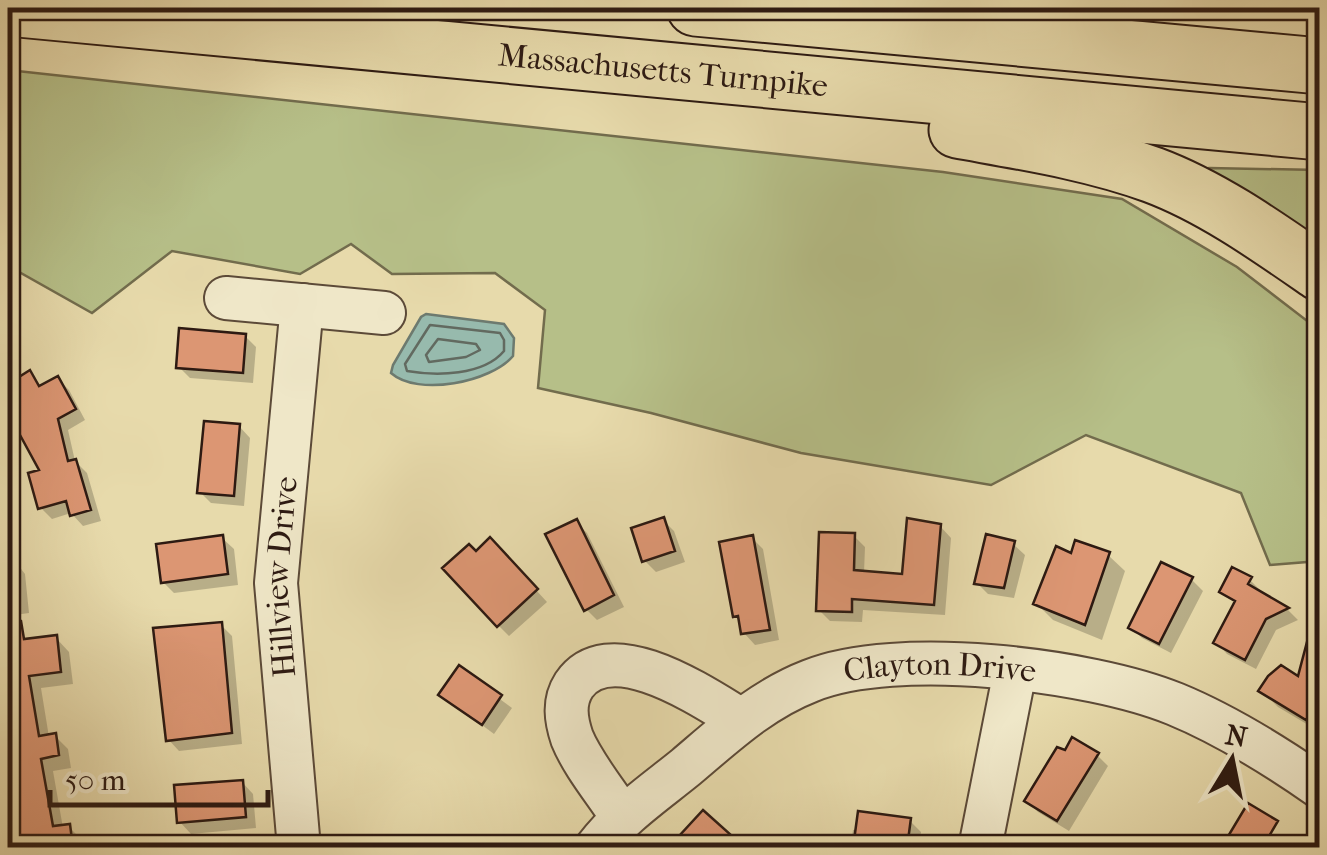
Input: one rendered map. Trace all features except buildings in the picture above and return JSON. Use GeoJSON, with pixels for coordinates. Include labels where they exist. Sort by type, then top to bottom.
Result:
{"type":"FeatureCollection","features":[{"type":"Feature","properties":{"kind":"highway","name":"Massachusetts Turnpike"},"geometry":{"type":"LineString","coordinates":[[8,8],[1320,132]]}},
{"type":"Feature","properties":{"kind":"highway","name":"Massachusetts Turnpike"},"geometry":{"type":"LineString","coordinates":[[695,8],[1320,66]]}},
{"type":"Feature","properties":{"kind":"highway"},"geometry":{"type":"LineString","coordinates":[[964,8],[1320,36]]}},
{"type":"Feature","properties":{"kind":"highway"},"geometry":{"type":"LineString","coordinates":[[625,66],[1110,162],[1156,176],[1207,201],[1320,273]]}},
{"type":"Feature","properties":{"kind":"street"},"geometry":{"type":"LineString","coordinates":[[226,298],[384,313]]}},
{"type":"Feature","properties":{"kind":"street","name":"Hillview Drive"},"geometry":{"type":"LineString","coordinates":[[299,848],[276,583],[302,305]]}},
{"type":"Feature","properties":{"kind":"street","name":"Clayton Drive"},"geometry":{"type":"LineString","coordinates":[[609,832],[742,720],[784,693],[846,670],[911,663],[1016,671],[1128,688],[1176,705],[1266,752],[1320,787]]}},
{"type":"Feature","properties":{"kind":"street"},"geometry":{"type":"LineString","coordinates":[[609,832],[568,723],[568,697],[584,675],[611,664],[633,666],[742,720]]}},
{"type":"Feature","properties":{"kind":"street"},"geometry":{"type":"LineString","coordinates":[[980,848],[1016,671]]}},
{"type":"Feature","properties":{"kind":"green space"},"geometry":{"type":"Polygon","coordinates":[[[8,70],[943,172],[1122,199],[1237,267],[1319,330],[1319,561],[1270,565],[1241,493],[1086,435],[991,485],[801,453],[538,388],[545,310],[495,273],[392,274],[351,244],[300,274],[172,251],[92,313],[19,272],[8,271],[8,70]]]}},
{"type":"Feature","properties":{"kind":"green space"},"geometry":{"type":"Polygon","coordinates":[[[1204,170],[1319,170],[1319,248],[1204,170]]]}},
{"type":"Feature","properties":{"kind":"water"},"geometry":{"type":"Polygon","coordinates":[[[426,314],[504,324],[514,338],[513,356],[488,373],[454,383],[418,384],[403,380],[391,373],[393,365],[426,314]]]}}]}
